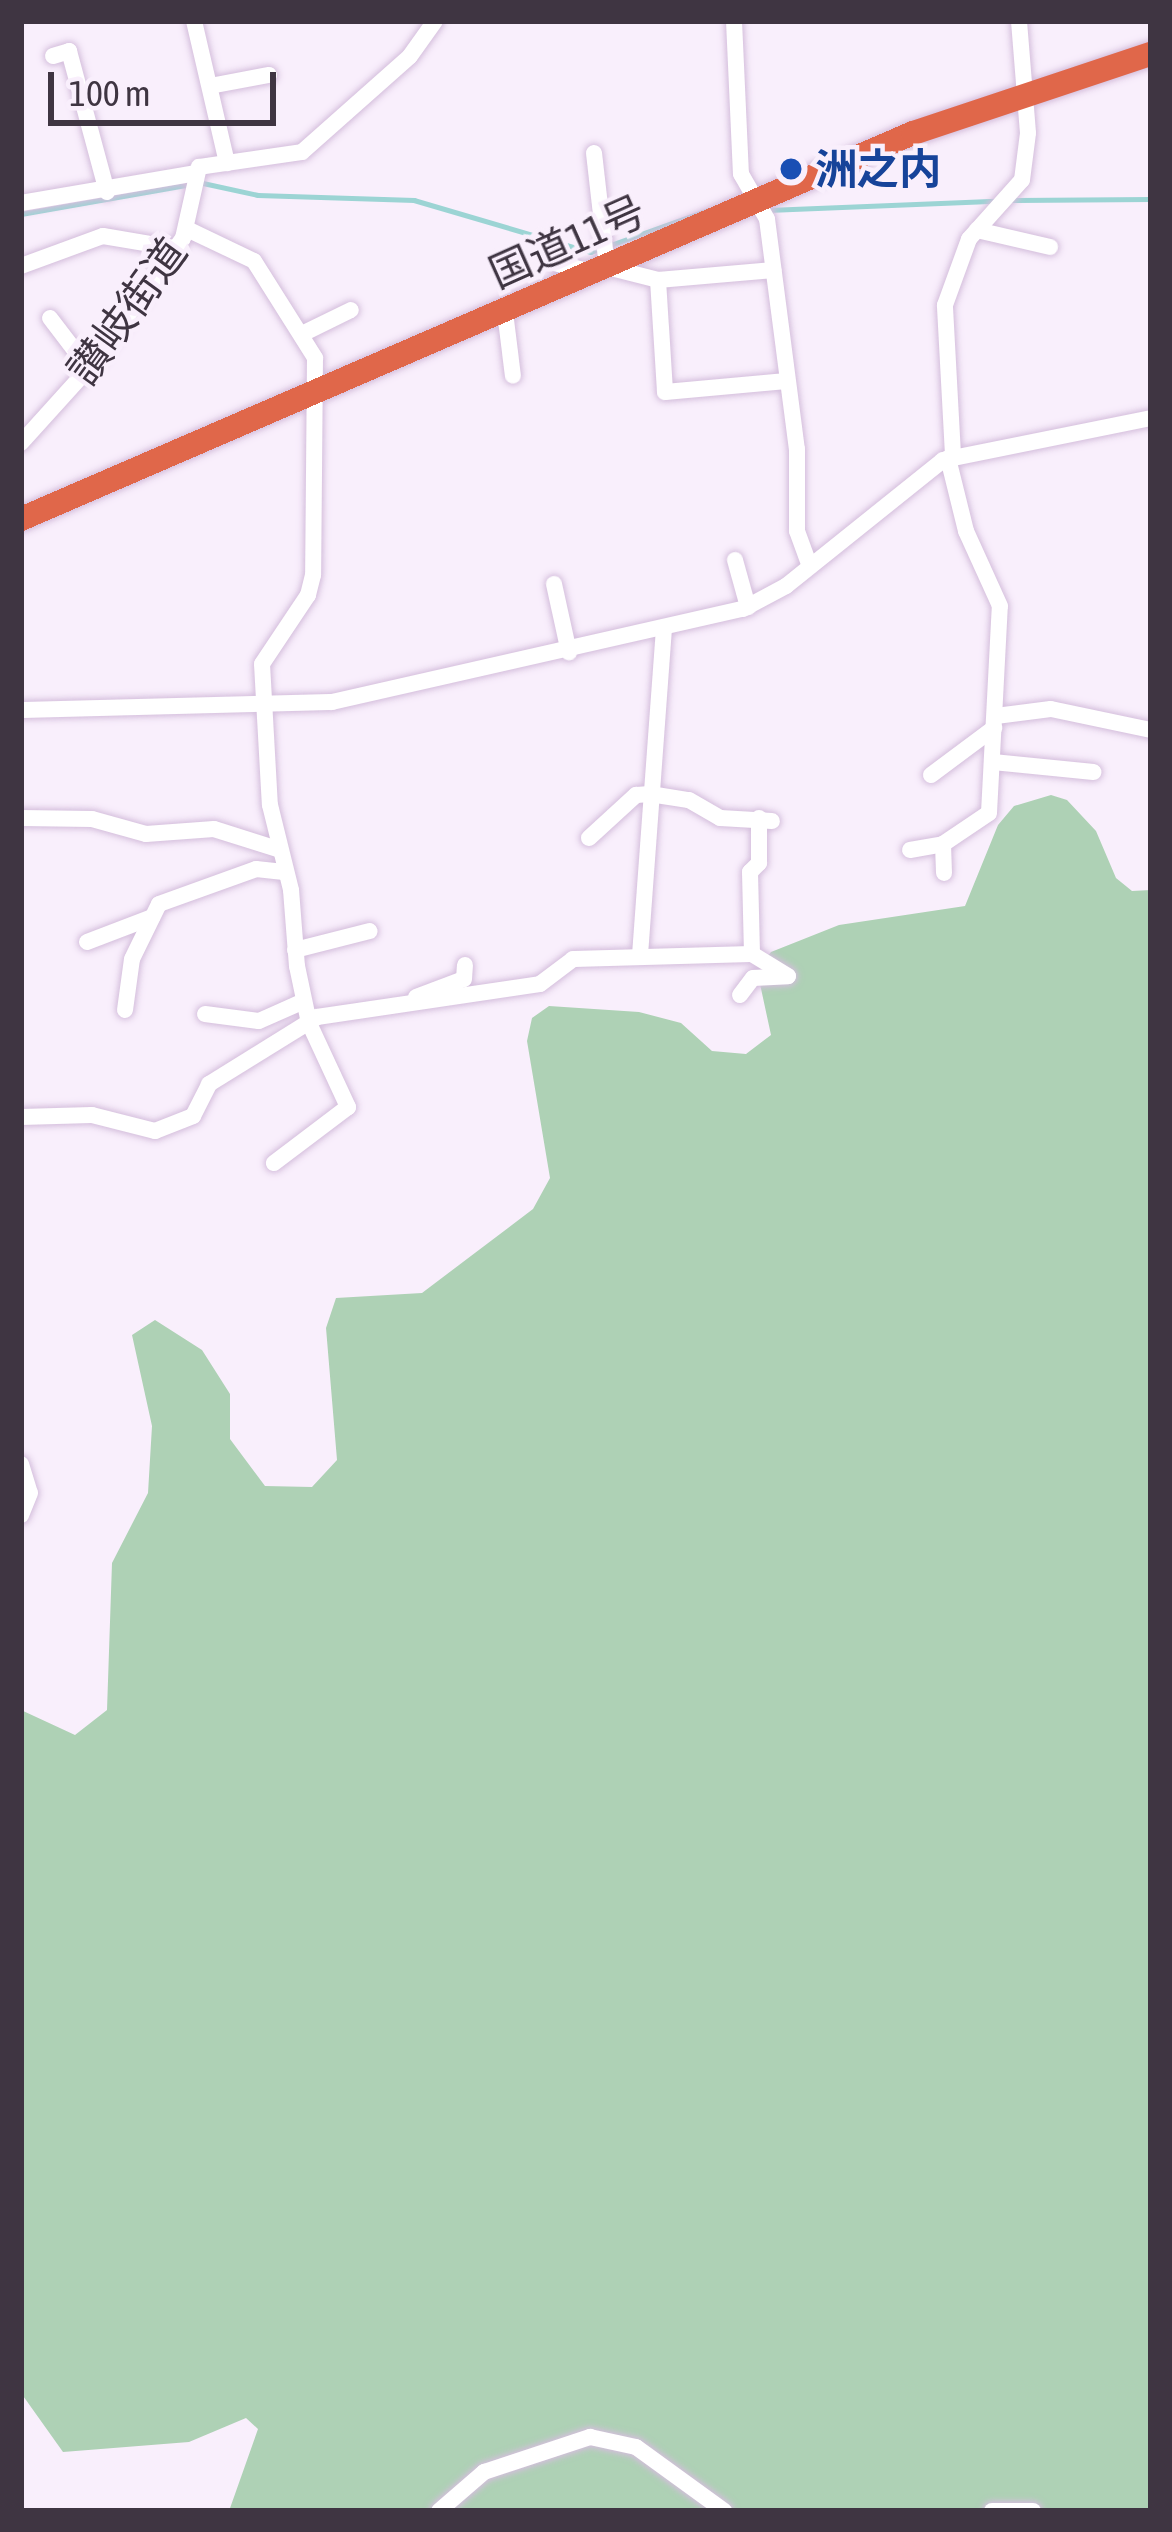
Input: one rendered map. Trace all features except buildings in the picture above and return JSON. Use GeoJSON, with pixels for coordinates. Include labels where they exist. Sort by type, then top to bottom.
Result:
{"type":"FeatureCollection","features":[{"type":"Feature","properties":{"kind":"highway","name":"国道11号"},"geometry":{"type":"LineString","coordinates":[[21,519],[755,202],[1023,92],[1151,54]]}},
{"type":"Feature","properties":{"kind":"street"},"geometry":{"type":"LineString","coordinates":[[194,21],[227,164]]}},
{"type":"Feature","properties":{"kind":"street"},"geometry":{"type":"LineString","coordinates":[[21,203],[107,192],[302,152],[410,56],[435,21]]}},
{"type":"Feature","properties":{"kind":"street"},"geometry":{"type":"LineString","coordinates":[[734,21],[741,174],[767,219],[797,448],[796,531],[810,566]]}},
{"type":"Feature","properties":{"kind":"street"},"geometry":{"type":"LineString","coordinates":[[910,850],[943,844],[986,820],[1000,606],[966,531],[951,457],[945,305],[956,262],[977,230],[1022,180],[1019,21]]}},
{"type":"Feature","properties":{"kind":"street"},"geometry":{"type":"LineString","coordinates":[[52,56],[69,51],[107,192]]}},
{"type":"Feature","properties":{"kind":"street"},"geometry":{"type":"LineString","coordinates":[[210,86],[269,75]]}},
{"type":"Feature","properties":{"kind":"street"},"geometry":{"type":"LineString","coordinates":[[594,152],[601,270]]}},
{"type":"Feature","properties":{"kind":"street","name":"讃岐街道"},"geometry":{"type":"LineString","coordinates":[[21,443],[89,370],[175,248],[187,229],[196,173]]}},
{"type":"Feature","properties":{"kind":"street"},"geometry":{"type":"LineString","coordinates":[[187,229],[254,261],[304,333],[315,358],[313,574],[308,595],[262,664],[277,849],[304,1001],[309,1023],[348,1107],[274,1163]]}},
{"type":"Feature","properties":{"kind":"street"},"geometry":{"type":"LineString","coordinates":[[977,230],[1049,247]]}},
{"type":"Feature","properties":{"kind":"street"},"geometry":{"type":"LineString","coordinates":[[21,266],[103,236],[175,248]]}},
{"type":"Feature","properties":{"kind":"street"},"geometry":{"type":"LineString","coordinates":[[558,264],[658,280],[774,271]]}},
{"type":"Feature","properties":{"kind":"street"},"geometry":{"type":"LineString","coordinates":[[658,280],[665,392],[787,381]]}},
{"type":"Feature","properties":{"kind":"street"},"geometry":{"type":"LineString","coordinates":[[304,333],[351,310]]}},
{"type":"Feature","properties":{"kind":"street"},"geometry":{"type":"LineString","coordinates":[[505,312],[513,376]]}},
{"type":"Feature","properties":{"kind":"street"},"geometry":{"type":"LineString","coordinates":[[50,318],[89,370]]}},
{"type":"Feature","properties":{"kind":"street"},"geometry":{"type":"LineString","coordinates":[[21,710],[358,698],[748,607],[810,566],[951,457],[1151,418]]}},
{"type":"Feature","properties":{"kind":"street"},"geometry":{"type":"LineString","coordinates":[[736,560],[748,607]]}},
{"type":"Feature","properties":{"kind":"street"},"geometry":{"type":"LineString","coordinates":[[554,584],[569,652]]}},
{"type":"Feature","properties":{"kind":"street"},"geometry":{"type":"LineString","coordinates":[[640,955],[664,628]]}},
{"type":"Feature","properties":{"kind":"street"},"geometry":{"type":"LineString","coordinates":[[931,776],[995,722],[1051,709],[1151,730]]}},
{"type":"Feature","properties":{"kind":"street"},"geometry":{"type":"LineString","coordinates":[[993,762],[1094,772]]}},
{"type":"Feature","properties":{"kind":"street"},"geometry":{"type":"LineString","coordinates":[[589,838],[636,795],[689,800],[720,818],[766,819],[760,863],[750,872],[752,954]]}},
{"type":"Feature","properties":{"kind":"street"},"geometry":{"type":"LineString","coordinates":[[21,818],[92,819],[146,834],[214,829],[277,849]]}},
{"type":"Feature","properties":{"kind":"street"},"geometry":{"type":"LineString","coordinates":[[943,844],[944,873]]}},
{"type":"Feature","properties":{"kind":"street"},"geometry":{"type":"LineString","coordinates":[[125,1010],[132,959],[159,904],[256,869],[284,872]]}},
{"type":"Feature","properties":{"kind":"street"},"geometry":{"type":"LineString","coordinates":[[87,942],[152,917]]}},
{"type":"Feature","properties":{"kind":"street"},"geometry":{"type":"LineString","coordinates":[[295,950],[370,931]]}},
{"type":"Feature","properties":{"kind":"street"},"geometry":{"type":"LineString","coordinates":[[21,1117],[92,1115],[155,1131],[193,1116],[208,1084],[309,1023],[540,984],[573,959],[752,954],[788,976],[753,978],[740,995]]}},
{"type":"Feature","properties":{"kind":"street"},"geometry":{"type":"LineString","coordinates":[[414,1002],[464,979],[465,965]]}},
{"type":"Feature","properties":{"kind":"street"},"geometry":{"type":"LineString","coordinates":[[205,1014],[259,1021],[304,1001]]}},
{"type":"Feature","properties":{"kind":"street"},"geometry":{"type":"LineString","coordinates":[[236,1020],[246,1060]]}},
{"type":"Feature","properties":{"kind":"street"},"geometry":{"type":"LineString","coordinates":[[21,1464],[30,1493],[21,1515]]}},
{"type":"Feature","properties":{"kind":"street"},"geometry":{"type":"LineString","coordinates":[[440,2511],[484,2472],[590,2437],[636,2447],[724,2511]]}},
{"type":"Feature","properties":{"kind":"street"},"geometry":{"type":"LineString","coordinates":[[992,2511],[1033,2511]]}},
{"type":"Feature","properties":{"kind":"green space"},"geometry":{"type":"Polygon","coordinates":[[[1051,795],[1067,800],[1096,831],[1116,878],[1132,891],[1151,890],[1151,2511],[229,2511],[258,2429],[246,2418],[189,2442],[63,2452],[21,2393],[21,1710],[75,1735],[107,1710],[112,1563],[148,1493],[152,1426],[132,1335],[155,1320],[202,1350],[230,1394],[230,1439],[265,1486],[312,1487],[337,1460],[326,1328],[336,1298],[422,1293],[533,1209],[550,1178],[527,1041],[532,1018],[549,1006],[639,1012],[681,1023],[712,1051],[746,1054],[771,1035],[757,970],[771,952],[839,925],[965,906],[998,825],[1014,806],[1051,795]]]}},
{"type":"Feature","properties":{"kind":"waterway"},"geometry":{"type":"LineString","coordinates":[[203,183],[258,195],[414,200],[591,252],[708,210]]}},
{"type":"Feature","properties":{"kind":"waterway"},"geometry":{"type":"LineString","coordinates":[[21,214],[192,184]]}},
{"type":"Feature","properties":{"kind":"waterway"},"geometry":{"type":"LineString","coordinates":[[1013,200],[1151,199]]}},
{"type":"Feature","properties":{"kind":"waterway"},"geometry":{"type":"LineString","coordinates":[[768,210],[996,201]]}},
{"type":"Feature","properties":{"kind":"place","name":"洲之内"},"geometry":{"type":"Point","coordinates":[791,169]}}]}
